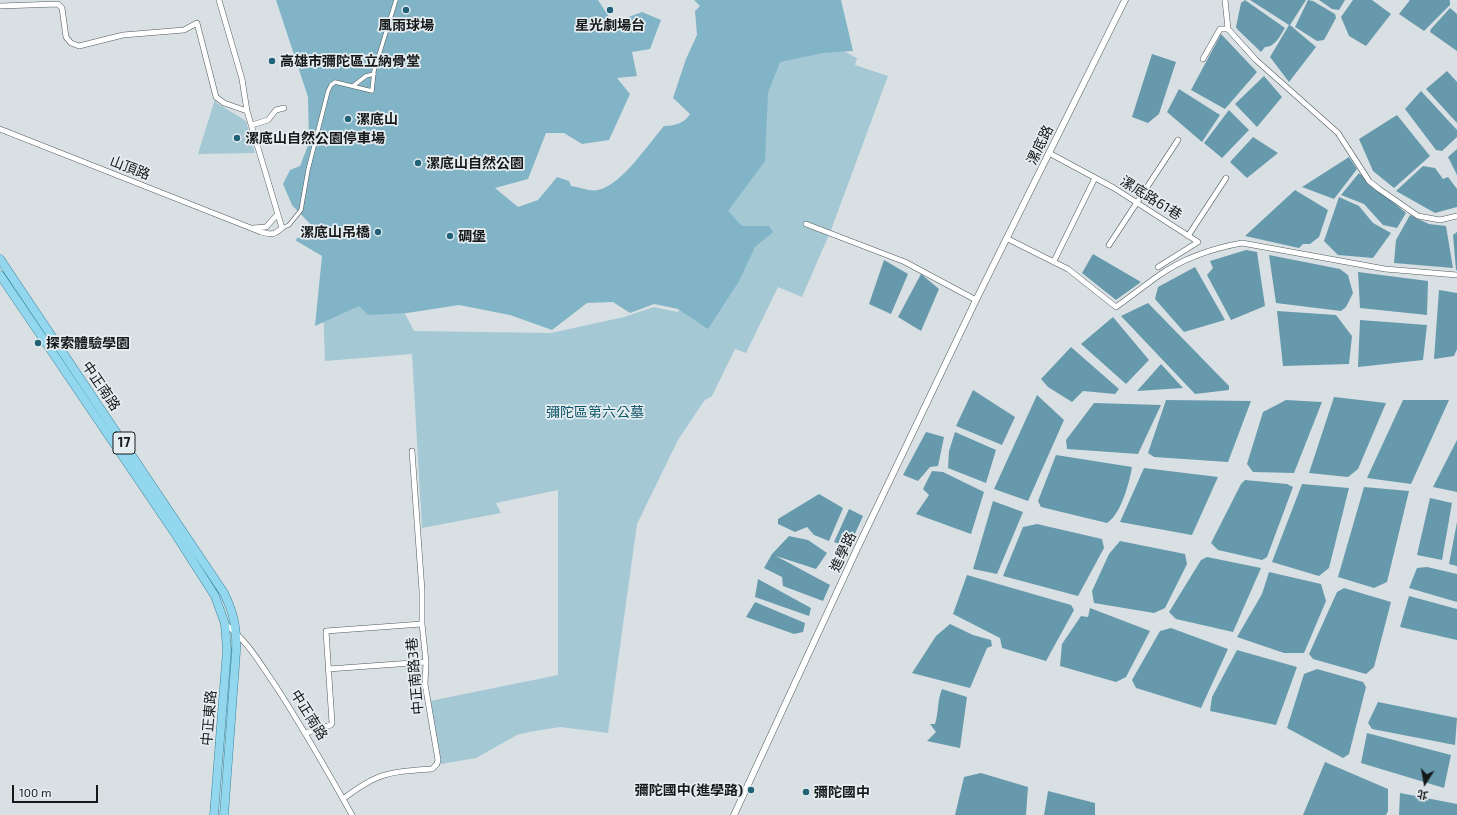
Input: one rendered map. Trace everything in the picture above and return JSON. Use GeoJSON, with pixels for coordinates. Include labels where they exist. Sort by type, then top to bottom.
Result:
{"type":"FeatureCollection","features":[{"type":"Feature","properties":{"kind":"main road","name":"中正南路"},"geometry":{"type":"LineString","coordinates":[[0,259],[224,593],[232,612],[237,633]]}},
{"type":"Feature","properties":{"kind":"main road","name":"中正南路"},"geometry":{"type":"LineString","coordinates":[[0,275],[176,535],[215,596],[225,624]]}},
{"type":"Feature","properties":{"kind":"main road","name":"中正東路"},"geometry":{"type":"LineString","coordinates":[[214,815],[227,650],[225,624]]}},
{"type":"Feature","properties":{"kind":"main road","name":"中正東路"},"geometry":{"type":"LineString","coordinates":[[224,815],[237,633]]}},
{"type":"Feature","properties":{"kind":"street"},"geometry":{"type":"LineString","coordinates":[[219,0],[242,79],[247,111],[282,228],[294,220],[301,210],[308,170],[328,91],[335,82],[372,91],[374,74],[396,0]]}},
{"type":"Feature","properties":{"kind":"street","name":"漯底路"},"geometry":{"type":"LineString","coordinates":[[976,300],[1008,240],[1125,0]]}},
{"type":"Feature","properties":{"kind":"street"},"geometry":{"type":"LineString","coordinates":[[1225,0],[1228,29],[1256,60],[1338,133],[1370,181],[1418,216],[1440,220],[1457,216]]}},
{"type":"Feature","properties":{"kind":"street"},"geometry":{"type":"LineString","coordinates":[[0,6],[58,4],[62,8],[66,37],[71,43],[80,46],[123,35],[184,30],[197,23],[216,97],[224,103],[247,111]]}},
{"type":"Feature","properties":{"kind":"street"},"geometry":{"type":"LineString","coordinates":[[1203,59],[1220,29],[1228,29]]}},
{"type":"Feature","properties":{"kind":"street"},"geometry":{"type":"LineString","coordinates":[[353,86],[366,76],[374,74]]}},
{"type":"Feature","properties":{"kind":"street"},"geometry":{"type":"LineString","coordinates":[[252,125],[268,120],[276,110],[284,108]]}},
{"type":"Feature","properties":{"kind":"street","name":"山頂路"},"geometry":{"type":"LineString","coordinates":[[0,129],[252,228],[272,235],[282,228]]}},
{"type":"Feature","properties":{"kind":"street"},"geometry":{"type":"LineString","coordinates":[[1110,244],[1178,140]]}},
{"type":"Feature","properties":{"kind":"street","name":"漯底路61巷"},"geometry":{"type":"LineString","coordinates":[[1050,153],[1138,203],[1198,242],[1158,267]]}},
{"type":"Feature","properties":{"kind":"street"},"geometry":{"type":"LineString","coordinates":[[1054,261],[1095,178]]}},
{"type":"Feature","properties":{"kind":"street"},"geometry":{"type":"LineString","coordinates":[[1188,236],[1226,178]]}},
{"type":"Feature","properties":{"kind":"street"},"geometry":{"type":"LineString","coordinates":[[252,228],[266,227],[277,215]]}},
{"type":"Feature","properties":{"kind":"street"},"geometry":{"type":"LineString","coordinates":[[806,224],[904,262],[976,300]]}},
{"type":"Feature","properties":{"kind":"street"},"geometry":{"type":"LineString","coordinates":[[1008,240],[1054,261],[1075,274],[1116,307],[1159,275],[1184,261],[1230,245],[1242,243],[1385,269],[1457,275]]}},
{"type":"Feature","properties":{"kind":"street","name":"進學路"},"geometry":{"type":"LineString","coordinates":[[734,815],[856,551],[976,300]]}},
{"type":"Feature","properties":{"kind":"street","name":"中正南路3巷"},"geometry":{"type":"LineString","coordinates":[[343,799],[368,782],[387,773],[432,769],[437,764],[438,760],[426,694],[426,662],[422,624],[422,591],[412,451]]}},
{"type":"Feature","properties":{"kind":"street","name":"中正南路"},"geometry":{"type":"LineString","coordinates":[[225,624],[237,633],[250,647],[306,733],[352,815]]}},
{"type":"Feature","properties":{"kind":"street","name":"中正南路3巷"},"geometry":{"type":"LineString","coordinates":[[328,669],[326,631],[422,624]]}},
{"type":"Feature","properties":{"kind":"street"},"geometry":{"type":"LineString","coordinates":[[306,733],[331,725],[328,669],[426,662]]}},
{"type":"Feature","properties":{"kind":"green space","name":"彌陀區第六公墓"},"geometry":{"type":"Polygon","coordinates":[[[832,45],[857,58],[855,65],[888,76],[831,230],[802,297],[778,287],[746,353],[735,349],[712,396],[704,401],[678,440],[637,524],[608,733],[560,727],[529,732],[517,735],[476,758],[441,764],[430,701],[558,675],[558,490],[496,503],[501,513],[422,528],[412,354],[325,361],[323,307],[400,304],[414,331],[551,333],[624,317],[654,307],[678,312],[778,56],[832,45]]]}},
{"type":"Feature","properties":{"kind":"green space"},"geometry":{"type":"Polygon","coordinates":[[[215,99],[217,103],[246,121],[255,153],[198,154],[215,99]]]}},
{"type":"Feature","properties":{"kind":"shaded area","name":"漯底山自然公園"},"geometry":{"type":"Polygon","coordinates":[[[276,0],[598,0],[613,23],[642,12],[661,20],[650,49],[632,52],[637,76],[617,78],[630,94],[609,140],[582,144],[564,133],[546,133],[528,179],[495,188],[518,207],[538,200],[557,177],[569,181],[571,186],[588,190],[598,190],[607,187],[634,163],[664,126],[679,123],[688,117],[690,114],[673,98],[686,59],[697,35],[695,11],[700,6],[694,0],[841,0],[853,51],[823,53],[780,62],[768,93],[765,161],[728,211],[742,226],[769,226],[773,232],[755,247],[739,281],[708,329],[678,309],[654,304],[630,313],[613,302],[587,303],[552,330],[510,315],[459,305],[407,313],[368,315],[359,306],[315,326],[322,256],[295,240],[313,227],[292,205],[283,184],[290,170],[300,166],[309,143],[308,97],[276,0]]]}},
{"type":"Feature","properties":{"kind":"shaded area"},"geometry":{"type":"Polygon","coordinates":[[[1245,0],[1285,28],[1279,38],[1272,45],[1265,47],[1261,52],[1236,27],[1241,3],[1245,0]]]}},
{"type":"Feature","properties":{"kind":"shaded area"},"geometry":{"type":"Polygon","coordinates":[[[1250,0],[1306,0],[1290,25],[1316,47],[1289,82],[1270,57],[1289,25],[1250,0]]]}},
{"type":"Feature","properties":{"kind":"shaded area"},"geometry":{"type":"Polygon","coordinates":[[[1308,0],[1313,1],[1335,14],[1336,18],[1324,40],[1317,41],[1295,27],[1308,0]]]}},
{"type":"Feature","properties":{"kind":"shaded area"},"geometry":{"type":"Polygon","coordinates":[[[1319,0],[1345,0],[1339,10],[1332,9],[1319,0]]]}},
{"type":"Feature","properties":{"kind":"shaded area"},"geometry":{"type":"Polygon","coordinates":[[[1353,0],[1372,0],[1391,14],[1366,46],[1349,36],[1341,17],[1353,0]]]}},
{"type":"Feature","properties":{"kind":"shaded area"},"geometry":{"type":"Polygon","coordinates":[[[1410,0],[1449,0],[1450,5],[1424,31],[1399,14],[1410,0]]]}},
{"type":"Feature","properties":{"kind":"shaded area"},"geometry":{"type":"Polygon","coordinates":[[[1450,8],[1457,14],[1457,51],[1430,32],[1450,8]]]}},
{"type":"Feature","properties":{"kind":"shaded area"},"geometry":{"type":"Polygon","coordinates":[[[1221,34],[1257,72],[1225,109],[1191,90],[1221,34]]]}},
{"type":"Feature","properties":{"kind":"shaded area"},"geometry":{"type":"Polygon","coordinates":[[[1152,54],[1176,62],[1159,114],[1148,123],[1132,117],[1152,54]]]}},
{"type":"Feature","properties":{"kind":"shaded area"},"geometry":{"type":"Polygon","coordinates":[[[1447,71],[1457,82],[1457,123],[1426,89],[1447,71]]]}},
{"type":"Feature","properties":{"kind":"shaded area"},"geometry":{"type":"Polygon","coordinates":[[[1264,76],[1282,97],[1257,127],[1235,104],[1264,76]]]}},
{"type":"Feature","properties":{"kind":"shaded area"},"geometry":{"type":"Polygon","coordinates":[[[1179,89],[1220,115],[1202,142],[1167,112],[1179,89]]]}},
{"type":"Feature","properties":{"kind":"shaded area"},"geometry":{"type":"Polygon","coordinates":[[[1421,91],[1457,130],[1457,137],[1442,151],[1436,150],[1405,109],[1421,91]]]}},
{"type":"Feature","properties":{"kind":"shaded area"},"geometry":{"type":"Polygon","coordinates":[[[1229,110],[1249,130],[1222,158],[1204,143],[1229,110]]]}},
{"type":"Feature","properties":{"kind":"shaded area"},"geometry":{"type":"Polygon","coordinates":[[[1397,115],[1430,156],[1394,188],[1373,171],[1359,139],[1397,115]]]}},
{"type":"Feature","properties":{"kind":"shaded area"},"geometry":{"type":"Polygon","coordinates":[[[1253,137],[1278,153],[1247,178],[1230,162],[1253,137]]]}},
{"type":"Feature","properties":{"kind":"shaded area"},"geometry":{"type":"Polygon","coordinates":[[[1457,149],[1457,175],[1448,157],[1457,149]]]}},
{"type":"Feature","properties":{"kind":"shaded area"},"geometry":{"type":"Polygon","coordinates":[[[1349,157],[1357,169],[1334,199],[1302,187],[1349,157]]]}},
{"type":"Feature","properties":{"kind":"shaded area"},"geometry":{"type":"Polygon","coordinates":[[[1423,166],[1435,168],[1443,179],[1448,177],[1457,189],[1457,207],[1435,213],[1396,191],[1423,166]]]}},
{"type":"Feature","properties":{"kind":"shaded area"},"geometry":{"type":"Polygon","coordinates":[[[1359,173],[1406,213],[1397,228],[1383,225],[1364,204],[1341,195],[1359,173]]]}},
{"type":"Feature","properties":{"kind":"shaded area"},"geometry":{"type":"Polygon","coordinates":[[[1295,190],[1328,210],[1319,237],[1310,244],[1303,244],[1299,248],[1245,236],[1295,190]]]}},
{"type":"Feature","properties":{"kind":"shaded area"},"geometry":{"type":"Polygon","coordinates":[[[1339,197],[1359,206],[1373,223],[1391,233],[1373,258],[1338,255],[1324,241],[1339,197]]]}},
{"type":"Feature","properties":{"kind":"shaded area"},"geometry":{"type":"Polygon","coordinates":[[[1410,215],[1429,224],[1446,226],[1453,268],[1394,263],[1396,240],[1410,215]]]}},
{"type":"Feature","properties":{"kind":"shaded area"},"geometry":{"type":"Polygon","coordinates":[[[1457,232],[1457,270],[1456,270],[1453,235],[1457,232]]]}},
{"type":"Feature","properties":{"kind":"shaded area"},"geometry":{"type":"Polygon","coordinates":[[[1246,250],[1257,252],[1265,306],[1231,320],[1207,275],[1213,268],[1210,261],[1246,250]]]}},
{"type":"Feature","properties":{"kind":"shaded area"},"geometry":{"type":"Polygon","coordinates":[[[1093,254],[1141,282],[1116,300],[1082,273],[1093,254]]]}},
{"type":"Feature","properties":{"kind":"shaded area"},"geometry":{"type":"Polygon","coordinates":[[[1269,255],[1340,269],[1348,275],[1353,293],[1346,307],[1341,311],[1276,303],[1269,255]]]}},
{"type":"Feature","properties":{"kind":"shaded area"},"geometry":{"type":"Polygon","coordinates":[[[884,260],[908,274],[891,314],[869,304],[884,260]]]}},
{"type":"Feature","properties":{"kind":"shaded area"},"geometry":{"type":"Polygon","coordinates":[[[1195,267],[1225,320],[1184,332],[1155,299],[1158,287],[1195,267]]]}},
{"type":"Feature","properties":{"kind":"shaded area"},"geometry":{"type":"Polygon","coordinates":[[[1358,272],[1428,281],[1427,315],[1360,308],[1358,272]]]}},
{"type":"Feature","properties":{"kind":"shaded area"},"geometry":{"type":"Polygon","coordinates":[[[921,274],[939,289],[921,331],[898,317],[921,274]]]}},
{"type":"Feature","properties":{"kind":"shaded area"},"geometry":{"type":"Polygon","coordinates":[[[1439,290],[1457,293],[1457,349],[1454,356],[1434,359],[1439,290]]]}},
{"type":"Feature","properties":{"kind":"shaded area"},"geometry":{"type":"Polygon","coordinates":[[[1148,303],[1229,386],[1229,390],[1195,394],[1121,316],[1148,303]]]}},
{"type":"Feature","properties":{"kind":"shaded area"},"geometry":{"type":"Polygon","coordinates":[[[1277,311],[1336,315],[1352,336],[1349,364],[1283,366],[1277,311]]]}},
{"type":"Feature","properties":{"kind":"shaded area"},"geometry":{"type":"Polygon","coordinates":[[[1113,317],[1149,360],[1126,384],[1081,344],[1113,317]]]}},
{"type":"Feature","properties":{"kind":"shaded area"},"geometry":{"type":"Polygon","coordinates":[[[1360,320],[1427,325],[1423,360],[1358,367],[1360,320]]]}},
{"type":"Feature","properties":{"kind":"shaded area"},"geometry":{"type":"Polygon","coordinates":[[[1071,347],[1119,389],[1115,394],[1083,391],[1072,402],[1048,387],[1041,379],[1071,347]]]}},
{"type":"Feature","properties":{"kind":"shaded area"},"geometry":{"type":"Polygon","coordinates":[[[1161,364],[1183,388],[1137,391],[1161,364]]]}},
{"type":"Feature","properties":{"kind":"shaded area"},"geometry":{"type":"Polygon","coordinates":[[[973,390],[1015,417],[1002,445],[956,426],[973,390]]]}},
{"type":"Feature","properties":{"kind":"shaded area"},"geometry":{"type":"Polygon","coordinates":[[[1037,395],[1064,420],[1028,501],[994,489],[1037,395]]]}},
{"type":"Feature","properties":{"kind":"shaded area"},"geometry":{"type":"Polygon","coordinates":[[[1334,397],[1386,403],[1358,469],[1348,477],[1309,473],[1334,397]]]}},
{"type":"Feature","properties":{"kind":"shaded area"},"geometry":{"type":"Polygon","coordinates":[[[1166,400],[1251,401],[1228,462],[1154,457],[1148,453],[1166,400]]]}},
{"type":"Feature","properties":{"kind":"shaded area"},"geometry":{"type":"Polygon","coordinates":[[[1286,400],[1322,402],[1294,473],[1253,472],[1247,464],[1263,412],[1286,400]]]}},
{"type":"Feature","properties":{"kind":"shaded area"},"geometry":{"type":"Polygon","coordinates":[[[1403,400],[1449,400],[1411,484],[1367,478],[1403,400]]]}},
{"type":"Feature","properties":{"kind":"shaded area"},"geometry":{"type":"Polygon","coordinates":[[[1094,403],[1161,405],[1138,454],[1067,449],[1066,440],[1094,403]]]}},
{"type":"Feature","properties":{"kind":"shaded area"},"geometry":{"type":"Polygon","coordinates":[[[926,432],[944,437],[938,466],[930,467],[918,481],[903,475],[926,432]]]}},
{"type":"Feature","properties":{"kind":"shaded area"},"geometry":{"type":"Polygon","coordinates":[[[955,432],[996,450],[986,483],[948,468],[949,451],[955,432]]]}},
{"type":"Feature","properties":{"kind":"shaded area"},"geometry":{"type":"Polygon","coordinates":[[[1457,440],[1457,492],[1433,487],[1457,440]]]}},
{"type":"Feature","properties":{"kind":"shaded area"},"geometry":{"type":"Polygon","coordinates":[[[1056,455],[1132,467],[1124,498],[1112,519],[1107,523],[1041,507],[1038,501],[1056,455]]]}},
{"type":"Feature","properties":{"kind":"shaded area"},"geometry":{"type":"Polygon","coordinates":[[[1144,468],[1218,477],[1192,535],[1120,522],[1144,468]]]}},
{"type":"Feature","properties":{"kind":"shaded area"},"geometry":{"type":"Polygon","coordinates":[[[932,471],[943,472],[984,492],[971,534],[916,514],[929,495],[923,489],[932,471]]]}},
{"type":"Feature","properties":{"kind":"shaded area"},"geometry":{"type":"Polygon","coordinates":[[[1245,480],[1287,484],[1293,487],[1267,557],[1262,560],[1218,550],[1211,543],[1241,484],[1245,480]]]}},
{"type":"Feature","properties":{"kind":"shaded area"},"geometry":{"type":"Polygon","coordinates":[[[1302,484],[1349,488],[1329,568],[1319,576],[1272,562],[1302,484]]]}},
{"type":"Feature","properties":{"kind":"shaded area"},"geometry":{"type":"Polygon","coordinates":[[[1364,487],[1409,491],[1387,582],[1374,588],[1338,577],[1364,487]]]}},
{"type":"Feature","properties":{"kind":"shaded area"},"geometry":{"type":"Polygon","coordinates":[[[819,494],[843,508],[829,541],[814,535],[807,527],[795,532],[778,524],[778,519],[819,494]]]}},
{"type":"Feature","properties":{"kind":"shaded area"},"geometry":{"type":"Polygon","coordinates":[[[1430,498],[1452,503],[1442,560],[1417,555],[1430,498]]]}},
{"type":"Feature","properties":{"kind":"shaded area"},"geometry":{"type":"Polygon","coordinates":[[[993,501],[1023,512],[997,574],[973,569],[993,501]]]}},
{"type":"Feature","properties":{"kind":"shaded area"},"geometry":{"type":"Polygon","coordinates":[[[849,509],[863,516],[849,547],[834,542],[849,509]]]}},
{"type":"Feature","properties":{"kind":"shaded area"},"geometry":{"type":"Polygon","coordinates":[[[1457,522],[1457,566],[1449,564],[1457,522]]]}},
{"type":"Feature","properties":{"kind":"shaded area"},"geometry":{"type":"Polygon","coordinates":[[[1037,524],[1102,539],[1104,548],[1078,596],[1003,576],[1023,527],[1037,524]]]}},
{"type":"Feature","properties":{"kind":"shaded area"},"geometry":{"type":"Polygon","coordinates":[[[789,536],[808,540],[827,553],[816,569],[776,556],[830,585],[823,601],[783,586],[782,577],[764,568],[772,554],[789,536]]]}},
{"type":"Feature","properties":{"kind":"shaded area"},"geometry":{"type":"Polygon","coordinates":[[[1120,541],[1185,554],[1187,564],[1165,608],[1154,613],[1094,603],[1092,591],[1109,554],[1120,541]]]}},
{"type":"Feature","properties":{"kind":"shaded area"},"geometry":{"type":"Polygon","coordinates":[[[1207,557],[1261,568],[1233,632],[1176,619],[1169,612],[1201,560],[1207,557]]]}},
{"type":"Feature","properties":{"kind":"shaded area"},"geometry":{"type":"Polygon","coordinates":[[[1427,567],[1457,574],[1457,602],[1409,588],[1417,568],[1427,567]]]}},
{"type":"Feature","properties":{"kind":"shaded area"},"geometry":{"type":"Polygon","coordinates":[[[1269,572],[1321,584],[1326,601],[1304,653],[1284,653],[1237,637],[1262,594],[1269,572]]]}},
{"type":"Feature","properties":{"kind":"shaded area"},"geometry":{"type":"Polygon","coordinates":[[[967,575],[1071,605],[1074,610],[1046,661],[1002,648],[1000,638],[953,614],[967,575]]]}},
{"type":"Feature","properties":{"kind":"shaded area"},"geometry":{"type":"Polygon","coordinates":[[[758,579],[811,608],[809,616],[755,597],[758,579]]]}},
{"type":"Feature","properties":{"kind":"shaded area"},"geometry":{"type":"Polygon","coordinates":[[[1344,588],[1391,602],[1374,667],[1366,674],[1313,659],[1309,654],[1337,592],[1344,588]]]}},
{"type":"Feature","properties":{"kind":"shaded area"},"geometry":{"type":"Polygon","coordinates":[[[1409,596],[1457,609],[1457,640],[1400,627],[1409,596]]]}},
{"type":"Feature","properties":{"kind":"shaded area"},"geometry":{"type":"Polygon","coordinates":[[[755,602],[805,623],[803,632],[794,634],[746,617],[755,602]]]}},
{"type":"Feature","properties":{"kind":"shaded area"},"geometry":{"type":"Polygon","coordinates":[[[1090,608],[1150,631],[1126,677],[1116,682],[1060,666],[1062,644],[1081,616],[1088,617],[1090,608]]]}},
{"type":"Feature","properties":{"kind":"shaded area"},"geometry":{"type":"Polygon","coordinates":[[[950,624],[973,635],[991,640],[992,646],[987,648],[970,688],[912,673],[936,636],[950,624]]]}},
{"type":"Feature","properties":{"kind":"shaded area"},"geometry":{"type":"Polygon","coordinates":[[[1171,628],[1228,649],[1201,708],[1136,688],[1132,680],[1160,631],[1171,628]]]}},
{"type":"Feature","properties":{"kind":"shaded area"},"geometry":{"type":"Polygon","coordinates":[[[1237,650],[1297,667],[1276,725],[1210,711],[1212,697],[1237,650]]]}},
{"type":"Feature","properties":{"kind":"shaded area"},"geometry":{"type":"Polygon","coordinates":[[[1317,669],[1363,682],[1366,687],[1349,754],[1343,758],[1287,728],[1304,674],[1317,669]]]}},
{"type":"Feature","properties":{"kind":"shaded area"},"geometry":{"type":"Polygon","coordinates":[[[942,689],[967,697],[960,748],[927,741],[936,732],[930,724],[935,724],[942,689]]]}},
{"type":"Feature","properties":{"kind":"shaded area"},"geometry":{"type":"Polygon","coordinates":[[[1378,702],[1457,718],[1455,745],[1372,729],[1368,723],[1378,702]]]}},
{"type":"Feature","properties":{"kind":"shaded area"},"geometry":{"type":"Polygon","coordinates":[[[1367,733],[1451,755],[1444,788],[1361,763],[1367,733]]]}},
{"type":"Feature","properties":{"kind":"shaded area"},"geometry":{"type":"Polygon","coordinates":[[[1325,762],[1388,789],[1388,811],[1386,815],[1303,815],[1325,762]]]}},
{"type":"Feature","properties":{"kind":"shaded area"},"geometry":{"type":"Polygon","coordinates":[[[981,773],[1028,787],[1026,815],[955,815],[964,777],[981,773]]]}},
{"type":"Feature","properties":{"kind":"shaded area"},"geometry":{"type":"Polygon","coordinates":[[[1048,791],[1095,803],[1095,815],[1044,815],[1048,791]]]}},
{"type":"Feature","properties":{"kind":"shaded area"},"geometry":{"type":"Polygon","coordinates":[[[1400,793],[1457,804],[1457,815],[1399,815],[1400,793]]]}},
{"type":"Feature","properties":{"kind":"place","name":"風雨球場"},"geometry":{"type":"Point","coordinates":[406,10]}},
{"type":"Feature","properties":{"kind":"place","name":"星光劇場台"},"geometry":{"type":"Point","coordinates":[610,10]}},
{"type":"Feature","properties":{"kind":"place","name":"高雄市彌陀區立納骨堂"},"geometry":{"type":"Point","coordinates":[272,61]}},
{"type":"Feature","properties":{"kind":"place","name":"漯底山"},"geometry":{"type":"Point","coordinates":[348,119]}},
{"type":"Feature","properties":{"kind":"place","name":"漯底山自然公園停車場"},"geometry":{"type":"Point","coordinates":[237,138]}},
{"type":"Feature","properties":{"kind":"place","name":"漯底山自然公園"},"geometry":{"type":"Point","coordinates":[418,163]}},
{"type":"Feature","properties":{"kind":"place","name":"漯底山吊橋"},"geometry":{"type":"Point","coordinates":[378,232]}},
{"type":"Feature","properties":{"kind":"place","name":"碉堡"},"geometry":{"type":"Point","coordinates":[450,236]}},
{"type":"Feature","properties":{"kind":"place","name":"探索體驗學園"},"geometry":{"type":"Point","coordinates":[38,343]}},
{"type":"Feature","properties":{"kind":"place","name":"彌陀國中(進學路)"},"geometry":{"type":"Point","coordinates":[751,790]}},
{"type":"Feature","properties":{"kind":"place","name":"彌陀國中"},"geometry":{"type":"Point","coordinates":[806,792]}}]}
